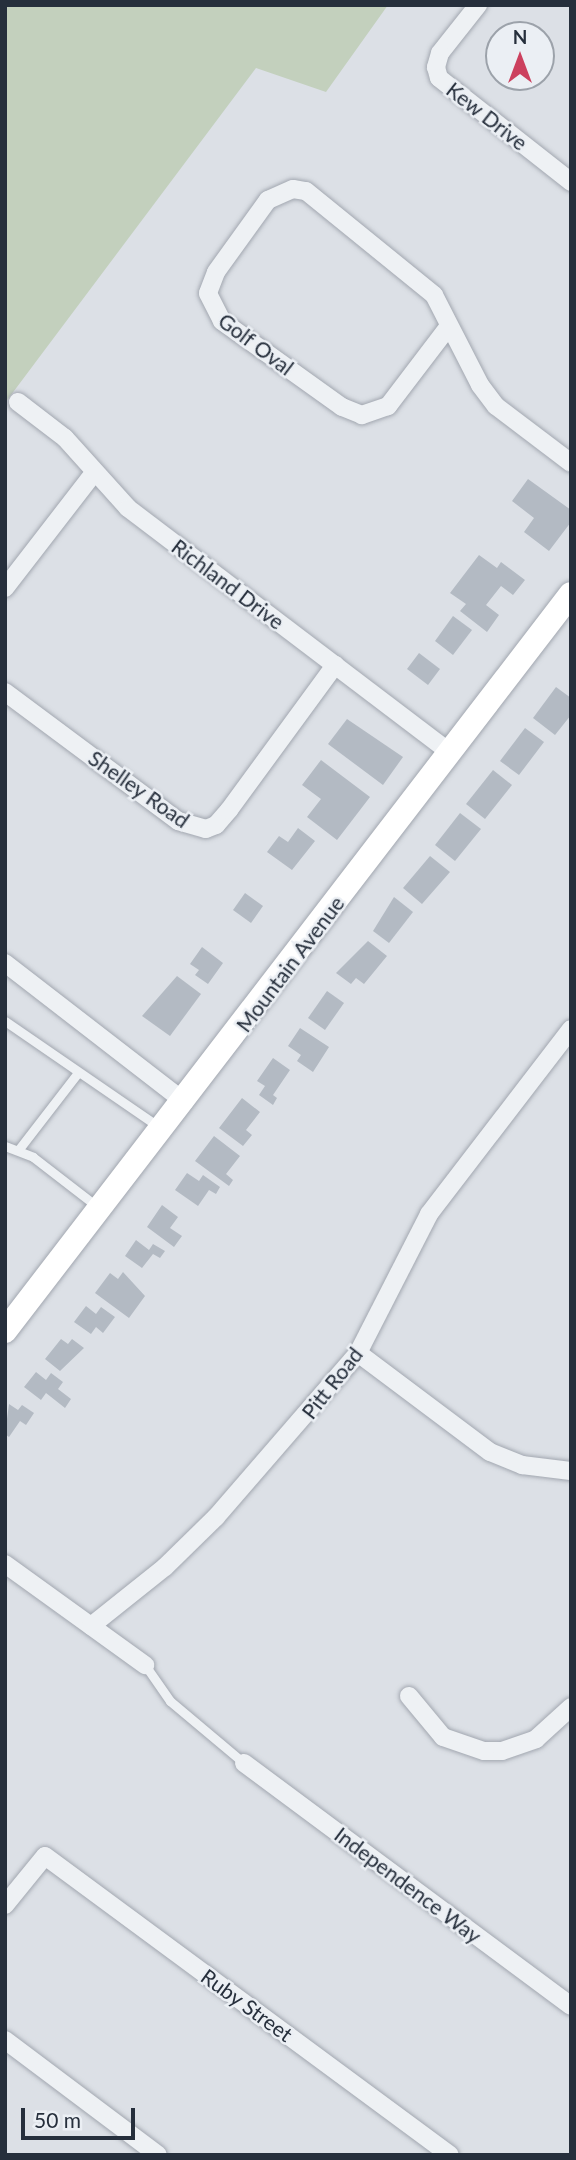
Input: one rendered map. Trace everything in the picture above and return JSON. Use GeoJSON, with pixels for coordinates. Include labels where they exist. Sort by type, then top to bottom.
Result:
{"type":"FeatureCollection","features":[{"type":"Feature","properties":{"kind":"street","name":"Kew Drive"},"geometry":{"type":"LineString","coordinates":[[478,5],[440,53],[436,67],[439,78],[571,182]]}},
{"type":"Feature","properties":{"kind":"street","name":"Golf Oval"},"geometry":{"type":"LineString","coordinates":[[449,326],[388,406],[362,415],[342,407],[222,321],[208,293],[216,272],[268,200],[293,189],[306,191],[434,295],[496,406],[571,463]]}},
{"type":"Feature","properties":{"kind":"street","name":"Richland Drive"},"geometry":{"type":"LineString","coordinates":[[18,402],[65,438],[128,508],[451,752]]}},
{"type":"Feature","properties":{"kind":"street"},"geometry":{"type":"LineString","coordinates":[[5,588],[94,473]]}},
{"type":"Feature","properties":{"kind":"street","name":"Mountain Avenue"},"geometry":{"type":"LineString","coordinates":[[5,1331],[185,1102],[571,594]]}},
{"type":"Feature","properties":{"kind":"street","name":"Shelley Road"},"geometry":{"type":"LineString","coordinates":[[5,692],[178,821],[206,829],[216,825],[229,810],[335,665]]}},
{"type":"Feature","properties":{"kind":"street"},"geometry":{"type":"LineString","coordinates":[[5,963],[185,1102]]}},
{"type":"Feature","properties":{"kind":"street","name":"Pitt Road"},"geometry":{"type":"LineString","coordinates":[[91,1626],[165,1567],[216,1517],[268,1463],[358,1353],[429,1214],[571,1029]]}},
{"type":"Feature","properties":{"kind":"street"},"geometry":{"type":"LineString","coordinates":[[358,1353],[490,1452],[522,1465],[564,1469],[571,1454]]}},
{"type":"Feature","properties":{"kind":"street"},"geometry":{"type":"LineString","coordinates":[[5,1564],[145,1665]]}},
{"type":"Feature","properties":{"kind":"street"},"geometry":{"type":"LineString","coordinates":[[409,1696],[443,1737],[484,1751],[502,1751],[536,1739],[571,1707]]}},
{"type":"Feature","properties":{"kind":"street","name":"Independence Way"},"geometry":{"type":"LineString","coordinates":[[244,1763],[571,2006]]}},
{"type":"Feature","properties":{"kind":"street","name":"Ruby Street"},"geometry":{"type":"LineString","coordinates":[[5,1905],[45,1856],[450,2155]]}},
{"type":"Feature","properties":{"kind":"street"},"geometry":{"type":"LineString","coordinates":[[5,2040],[158,2155]]}},
{"type":"Feature","properties":{"kind":"lane"},"geometry":{"type":"LineString","coordinates":[[5,1021],[77,1074],[163,1129]]}},
{"type":"Feature","properties":{"kind":"lane"},"geometry":{"type":"LineString","coordinates":[[19,1149],[77,1074]]}},
{"type":"Feature","properties":{"kind":"lane"},"geometry":{"type":"LineString","coordinates":[[5,1146],[19,1149],[101,1209]]}},
{"type":"Feature","properties":{"kind":"lane"},"geometry":{"type":"LineString","coordinates":[[145,1665],[170,1701],[244,1763]]}},
{"type":"Feature","properties":{"kind":"green space"},"geometry":{"type":"Polygon","coordinates":[[[5,5],[388,5],[326,92],[256,68],[5,403],[5,5]]]}},
{"type":"Feature","properties":{"kind":"building"},"geometry":{"type":"Polygon","coordinates":[[[528,479],[571,510],[571,522],[549,551],[524,532],[534,518],[512,501],[528,479]]]}},
{"type":"Feature","properties":{"kind":"building"},"geometry":{"type":"Polygon","coordinates":[[[479,555],[497,568],[501,562],[525,580],[513,595],[501,586],[486,605],[499,615],[487,632],[460,611],[466,604],[450,593],[479,555]]]}},
{"type":"Feature","properties":{"kind":"building"},"geometry":{"type":"Polygon","coordinates":[[[453,616],[472,630],[453,655],[435,641],[453,616]]]}},
{"type":"Feature","properties":{"kind":"building"},"geometry":{"type":"Polygon","coordinates":[[[419,653],[440,669],[428,685],[407,669],[419,653]]]}},
{"type":"Feature","properties":{"kind":"building"},"geometry":{"type":"Polygon","coordinates":[[[556,687],[571,698],[571,715],[555,735],[533,718],[556,687]]]}},
{"type":"Feature","properties":{"kind":"building"},"geometry":{"type":"Polygon","coordinates":[[[347,719],[403,757],[383,785],[328,744],[347,719]]]}},
{"type":"Feature","properties":{"kind":"building"},"geometry":{"type":"Polygon","coordinates":[[[525,728],[544,742],[519,775],[500,761],[525,728]]]}},
{"type":"Feature","properties":{"kind":"building"},"geometry":{"type":"Polygon","coordinates":[[[321,760],[370,797],[337,840],[307,817],[321,799],[302,785],[321,760]]]}},
{"type":"Feature","properties":{"kind":"building"},"geometry":{"type":"Polygon","coordinates":[[[493,770],[512,785],[485,819],[466,804],[493,770]]]}},
{"type":"Feature","properties":{"kind":"building"},"geometry":{"type":"Polygon","coordinates":[[[460,813],[481,829],[455,861],[435,845],[460,813]]]}},
{"type":"Feature","properties":{"kind":"building"},"geometry":{"type":"Polygon","coordinates":[[[298,828],[315,841],[292,870],[267,852],[279,836],[288,842],[298,828]]]}},
{"type":"Feature","properties":{"kind":"building"},"geometry":{"type":"Polygon","coordinates":[[[430,856],[450,872],[422,904],[403,888],[430,856]]]}},
{"type":"Feature","properties":{"kind":"building"},"geometry":{"type":"Polygon","coordinates":[[[245,893],[263,906],[251,923],[233,910],[245,893]]]}},
{"type":"Feature","properties":{"kind":"building"},"geometry":{"type":"Polygon","coordinates":[[[394,897],[413,912],[389,943],[373,931],[394,897]]]}},
{"type":"Feature","properties":{"kind":"building"},"geometry":{"type":"Polygon","coordinates":[[[368,941],[387,956],[364,984],[356,978],[351,984],[336,973],[368,941]]]}},
{"type":"Feature","properties":{"kind":"building"},"geometry":{"type":"Polygon","coordinates":[[[202,947],[223,963],[208,984],[195,975],[199,970],[190,964],[202,947]]]}},
{"type":"Feature","properties":{"kind":"building"},"geometry":{"type":"Polygon","coordinates":[[[177,976],[201,994],[170,1036],[142,1016],[177,976]]]}},
{"type":"Feature","properties":{"kind":"building"},"geometry":{"type":"Polygon","coordinates":[[[327,991],[344,1003],[325,1030],[308,1018],[327,991]]]}},
{"type":"Feature","properties":{"kind":"building"},"geometry":{"type":"Polygon","coordinates":[[[300,1028],[329,1047],[313,1072],[297,1061],[301,1055],[288,1046],[300,1028]]]}},
{"type":"Feature","properties":{"kind":"building"},"geometry":{"type":"Polygon","coordinates":[[[273,1058],[290,1070],[273,1095],[277,1098],[273,1105],[259,1095],[265,1086],[257,1081],[273,1058]]]}},
{"type":"Feature","properties":{"kind":"building"},"geometry":{"type":"Polygon","coordinates":[[[242,1098],[260,1112],[246,1130],[252,1135],[243,1146],[219,1128],[242,1098]]]}},
{"type":"Feature","properties":{"kind":"building"},"geometry":{"type":"Polygon","coordinates":[[[214,1136],[240,1156],[226,1174],[233,1180],[229,1186],[195,1161],[214,1136]]]}},
{"type":"Feature","properties":{"kind":"building"},"geometry":{"type":"Polygon","coordinates":[[[187,1173],[199,1181],[203,1175],[220,1187],[216,1194],[209,1190],[198,1206],[175,1190],[187,1173]]]}},
{"type":"Feature","properties":{"kind":"building"},"geometry":{"type":"Polygon","coordinates":[[[162,1205],[178,1217],[170,1228],[182,1236],[174,1247],[147,1227],[162,1205]]]}},
{"type":"Feature","properties":{"kind":"building"},"geometry":{"type":"Polygon","coordinates":[[[136,1240],[149,1250],[153,1244],[165,1251],[160,1258],[153,1254],[142,1268],[125,1256],[136,1240]]]}},
{"type":"Feature","properties":{"kind":"building"},"geometry":{"type":"Polygon","coordinates":[[[123,1272],[145,1296],[129,1318],[95,1293],[110,1273],[118,1279],[123,1272]]]}},
{"type":"Feature","properties":{"kind":"building"},"geometry":{"type":"Polygon","coordinates":[[[86,1306],[96,1314],[101,1307],[115,1317],[103,1333],[96,1327],[91,1334],[74,1322],[86,1306]]]}},
{"type":"Feature","properties":{"kind":"building"},"geometry":{"type":"Polygon","coordinates":[[[61,1339],[68,1344],[72,1339],[84,1348],[60,1371],[45,1359],[61,1339]]]}},
{"type":"Feature","properties":{"kind":"building"},"geometry":{"type":"Polygon","coordinates":[[[36,1372],[46,1380],[51,1373],[63,1382],[58,1389],[71,1399],[65,1408],[46,1393],[41,1400],[24,1387],[36,1372]]]}},
{"type":"Feature","properties":{"kind":"building"},"geometry":{"type":"Polygon","coordinates":[[[9,1404],[18,1410],[22,1405],[34,1413],[26,1425],[20,1421],[9,1437],[5,1434],[9,1404]]]}}]}
